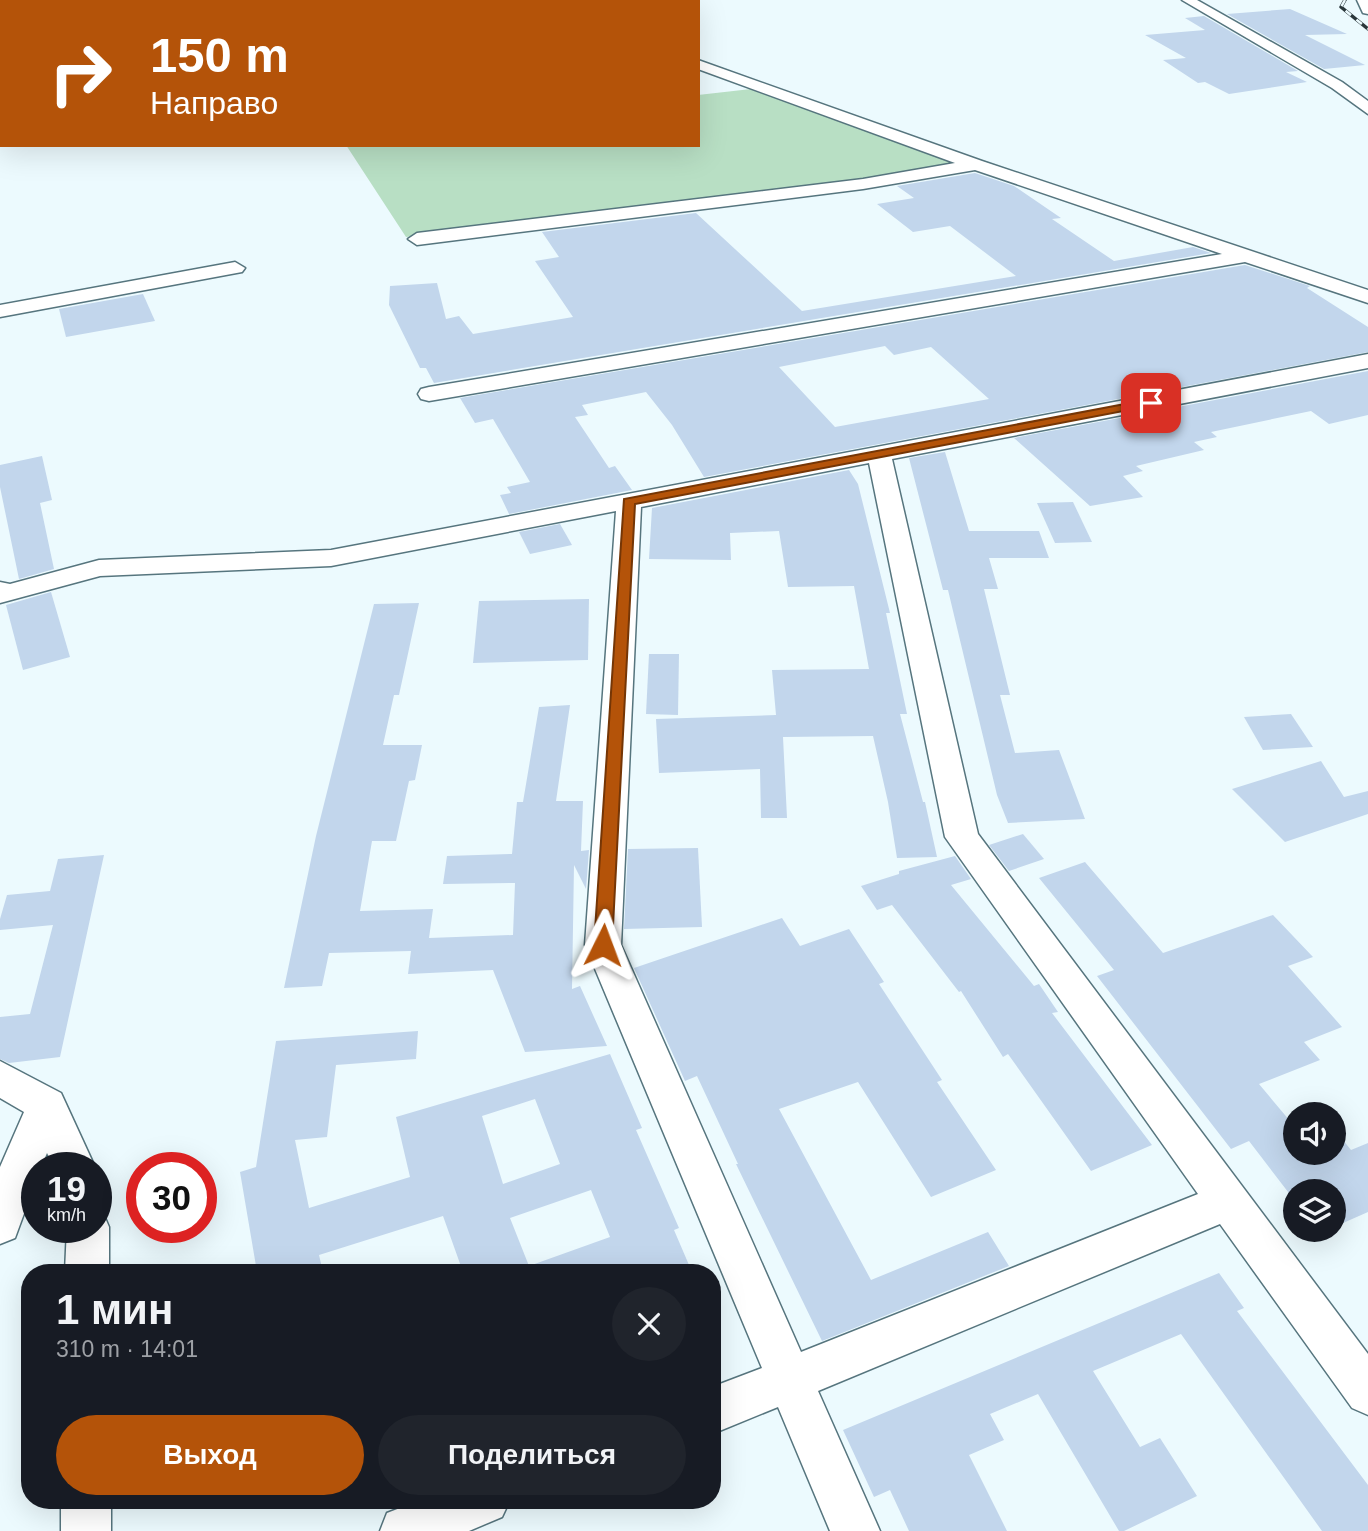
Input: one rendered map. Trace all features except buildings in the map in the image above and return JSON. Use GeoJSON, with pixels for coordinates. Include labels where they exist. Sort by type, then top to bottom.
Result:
{"type":"FeatureCollection","features":[{"type":"Feature","properties":{"kind":"street"},"geometry":{"type":"LineString","coordinates":[[1188,0],[1337,85],[1368,109]]}},
{"type":"Feature","properties":{"kind":"street"},"geometry":{"type":"LineString","coordinates":[[1363,0],[1368,10]]}},
{"type":"Feature","properties":{"kind":"street"},"geometry":{"type":"LineString","coordinates":[[700,65],[976,165],[1368,297]]}},
{"type":"Feature","properties":{"kind":"street"},"geometry":{"type":"LineString","coordinates":[[417,239],[863,184],[976,165]]}},
{"type":"Feature","properties":{"kind":"street"},"geometry":{"type":"LineString","coordinates":[[429,394],[1245,256]]}},
{"type":"Feature","properties":{"kind":"street"},"geometry":{"type":"LineString","coordinates":[[0,311],[235,268]]}},
{"type":"Feature","properties":{"kind":"street"},"geometry":{"type":"LineString","coordinates":[[0,593],[99,568],[331,558],[1368,361]]}},
{"type":"Feature","properties":{"kind":"street"},"geometry":{"type":"LineString","coordinates":[[879,454],[962,837],[1368,1392]]}},
{"type":"Feature","properties":{"kind":"street"},"geometry":{"type":"LineString","coordinates":[[629,502],[603,945],[855,1531]]}},
{"type":"Feature","properties":{"kind":"street"},"geometry":{"type":"LineString","coordinates":[[0,1078],[47,1105],[67,1152]]}},
{"type":"Feature","properties":{"kind":"street"},"geometry":{"type":"LineString","coordinates":[[0,1224],[11,1190],[47,1105]]}},
{"type":"Feature","properties":{"kind":"street"},"geometry":{"type":"LineString","coordinates":[[721,1408],[1228,1201]]}},
{"type":"Feature","properties":{"kind":"street"},"geometry":{"type":"LineString","coordinates":[[88,1243],[88,1264]]}},
{"type":"Feature","properties":{"kind":"street"},"geometry":{"type":"LineString","coordinates":[[86,1509],[86,1531]]}},
{"type":"Feature","properties":{"kind":"street"},"geometry":{"type":"LineString","coordinates":[[405,1531],[462,1509]]}},
{"type":"Feature","properties":{"kind":"green space"},"geometry":{"type":"Polygon","coordinates":[[[751,89],[958,165],[868,179],[406,237],[347,147],[700,147],[700,95],[751,89]]]}},
{"type":"Feature","properties":{"kind":"railway"},"geometry":{"type":"LineString","coordinates":[[1345,0],[1341,7],[1368,29]]}},
{"type":"Feature","properties":{"kind":"route"},"geometry":{"type":"LineString","coordinates":[[603,945],[629,502],[1151,403]]}}]}
